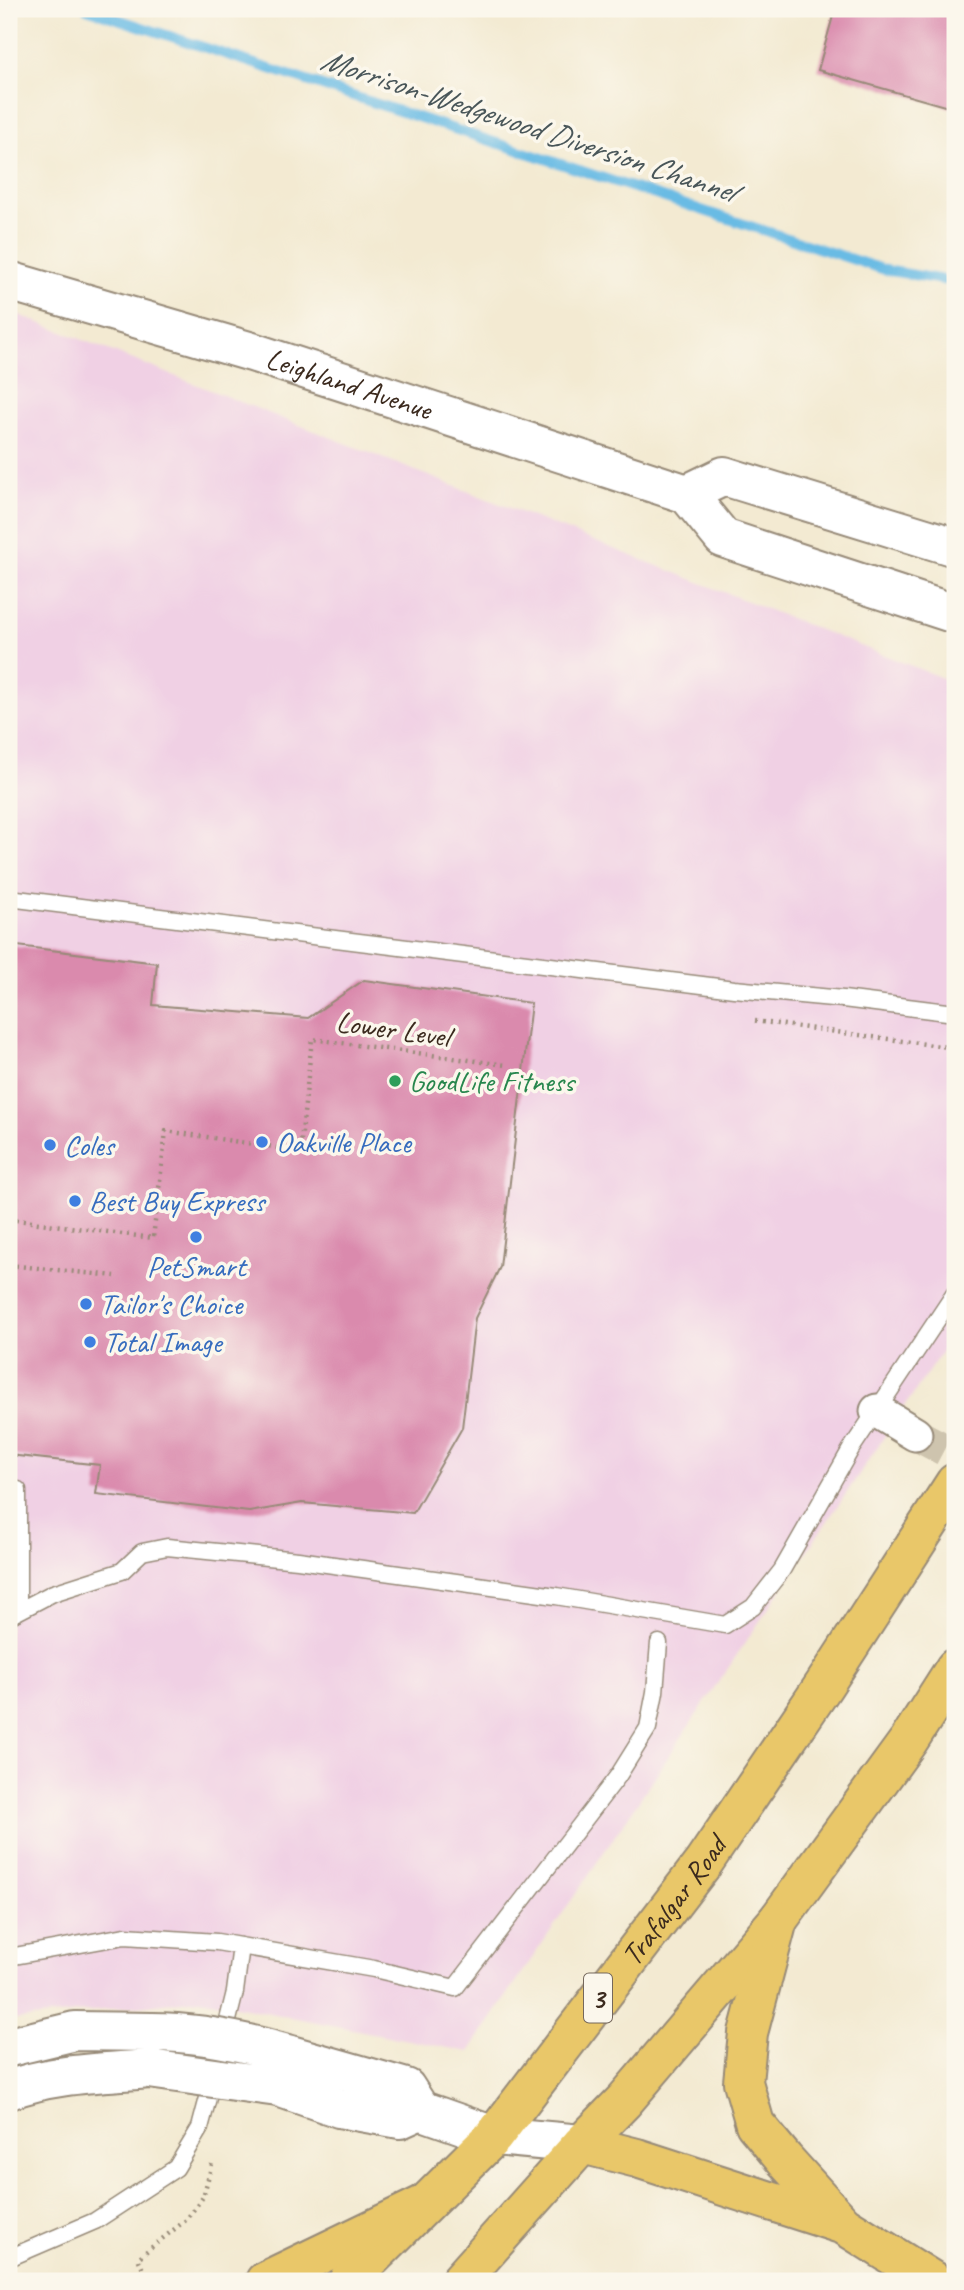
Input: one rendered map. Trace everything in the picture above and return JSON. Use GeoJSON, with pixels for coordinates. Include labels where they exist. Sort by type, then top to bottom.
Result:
{"type":"FeatureCollection","features":[{"type":"Feature","properties":{"kind":"main road","name":"Trafalgar Road"},"geometry":{"type":"LineString","coordinates":[[348,2281],[494,2136],[704,1862],[824,1685],[955,1483]]}},
{"type":"Feature","properties":{"kind":"main road"},"geometry":{"type":"LineString","coordinates":[[460,2281],[624,2101],[778,1920],[909,1740],[955,1668]]}},
{"type":"Feature","properties":{"kind":"main road"},"geometry":{"type":"LineString","coordinates":[[778,1920],[748,2033],[743,2082],[755,2124],[844,2225]]}},
{"type":"Feature","properties":{"kind":"main road"},"geometry":{"type":"LineString","coordinates":[[582,2144],[637,2158],[844,2225],[933,2281]]}},
{"type":"Feature","properties":{"kind":"main road"},"geometry":{"type":"LineString","coordinates":[[265,2281],[425,2204]]}},
{"type":"Feature","properties":{"kind":"street","name":"Leighland Avenue"},"geometry":{"type":"LineString","coordinates":[[9,281],[252,352],[687,494]]}},
{"type":"Feature","properties":{"kind":"street"},"geometry":{"type":"LineString","coordinates":[[955,547],[724,476],[687,494],[723,538],[955,614]]}},
{"type":"Feature","properties":{"kind":"street"},"geometry":{"type":"LineString","coordinates":[[877,1411],[915,1434]]}},
{"type":"Feature","properties":{"kind":"street"},"geometry":{"type":"LineString","coordinates":[[9,2048],[75,2031],[173,2032],[234,2039],[340,2108],[400,2119],[420,2110],[494,2136],[582,2144]]}},
{"type":"Feature","properties":{"kind":"street"},"geometry":{"type":"LineString","coordinates":[[9,2090],[22,2085],[79,2075],[149,2069],[283,2071]]}},
{"type":"Feature","properties":{"kind":"lane"},"geometry":{"type":"LineString","coordinates":[[9,898],[734,989],[955,1013]]}},
{"type":"Feature","properties":{"kind":"lane"},"geometry":{"type":"LineString","coordinates":[[9,1489],[18,1490],[14,1613],[53,1593],[122,1571],[142,1552],[167,1547],[298,1560],[545,1595],[725,1625],[753,1607],[782,1570],[851,1449],[955,1293]]}},
{"type":"Feature","properties":{"kind":"lane"},"geometry":{"type":"LineString","coordinates":[[9,1957],[125,1936],[217,1942],[374,1969],[456,1988],[618,1776],[648,1728],[655,1692],[659,1643]]}},
{"type":"Feature","properties":{"kind":"lane"},"geometry":{"type":"LineString","coordinates":[[9,2258],[95,2221],[176,2168],[200,2128],[235,1992],[241,1946]]}},
{"type":"Feature","properties":{"kind":"path","name":"Lower Level"},"geometry":{"type":"LineString","coordinates":[[9,1219],[153,1238],[166,1131],[300,1151],[312,1039],[506,1065]]}},
{"type":"Feature","properties":{"kind":"path"},"geometry":{"type":"LineString","coordinates":[[9,1265],[115,1276]]}},
{"type":"Feature","properties":{"kind":"path"},"geometry":{"type":"LineString","coordinates":[[148,2281],[138,2258],[186,2220]]}},
{"type":"Feature","properties":{"kind":"shaded area"},"geometry":{"type":"Polygon","coordinates":[[[9,311],[955,683],[955,1332],[469,2052],[200,1999],[15,2020],[9,2023],[9,311]]]}},
{"type":"Feature","properties":{"kind":"building"},"geometry":{"type":"Polygon","coordinates":[[[835,9],[955,9],[955,109],[818,70],[835,9]]]}},
{"type":"Feature","properties":{"kind":"building","name":"Oakville Place"},"geometry":{"type":"Polygon","coordinates":[[[9,945],[157,963],[153,1005],[308,1018],[364,980],[531,1003],[500,1267],[475,1318],[462,1428],[413,1513],[302,1503],[249,1512],[96,1494],[100,1465],[9,1455],[9,945]]]}},
{"type":"Feature","properties":{"kind":"waterway","name":"Morrison-Wedgewood Diversion Channel"},"geometry":{"type":"LineString","coordinates":[[87,9],[885,270],[955,282]]}},
{"type":"Feature","properties":{"kind":"tunnel"},"geometry":{"type":"LineString","coordinates":[[915,1434],[955,1455]]}},
{"type":"Feature","properties":{"kind":"place","name":"GoodLife Fitness"},"geometry":{"type":"Point","coordinates":[395,1081]}},
{"type":"Feature","properties":{"kind":"place","name":"Oakville Place"},"geometry":{"type":"Point","coordinates":[262,1142]}},
{"type":"Feature","properties":{"kind":"place","name":"Coles"},"geometry":{"type":"Point","coordinates":[50,1145]}},
{"type":"Feature","properties":{"kind":"place","name":"Best Buy Express"},"geometry":{"type":"Point","coordinates":[75,1201]}},
{"type":"Feature","properties":{"kind":"place","name":"PetSmart"},"geometry":{"type":"Point","coordinates":[196,1237]}},
{"type":"Feature","properties":{"kind":"place","name":"Tailor's Choice"},"geometry":{"type":"Point","coordinates":[86,1304]}},
{"type":"Feature","properties":{"kind":"place","name":"Total Image"},"geometry":{"type":"Point","coordinates":[90,1342]}}]}
